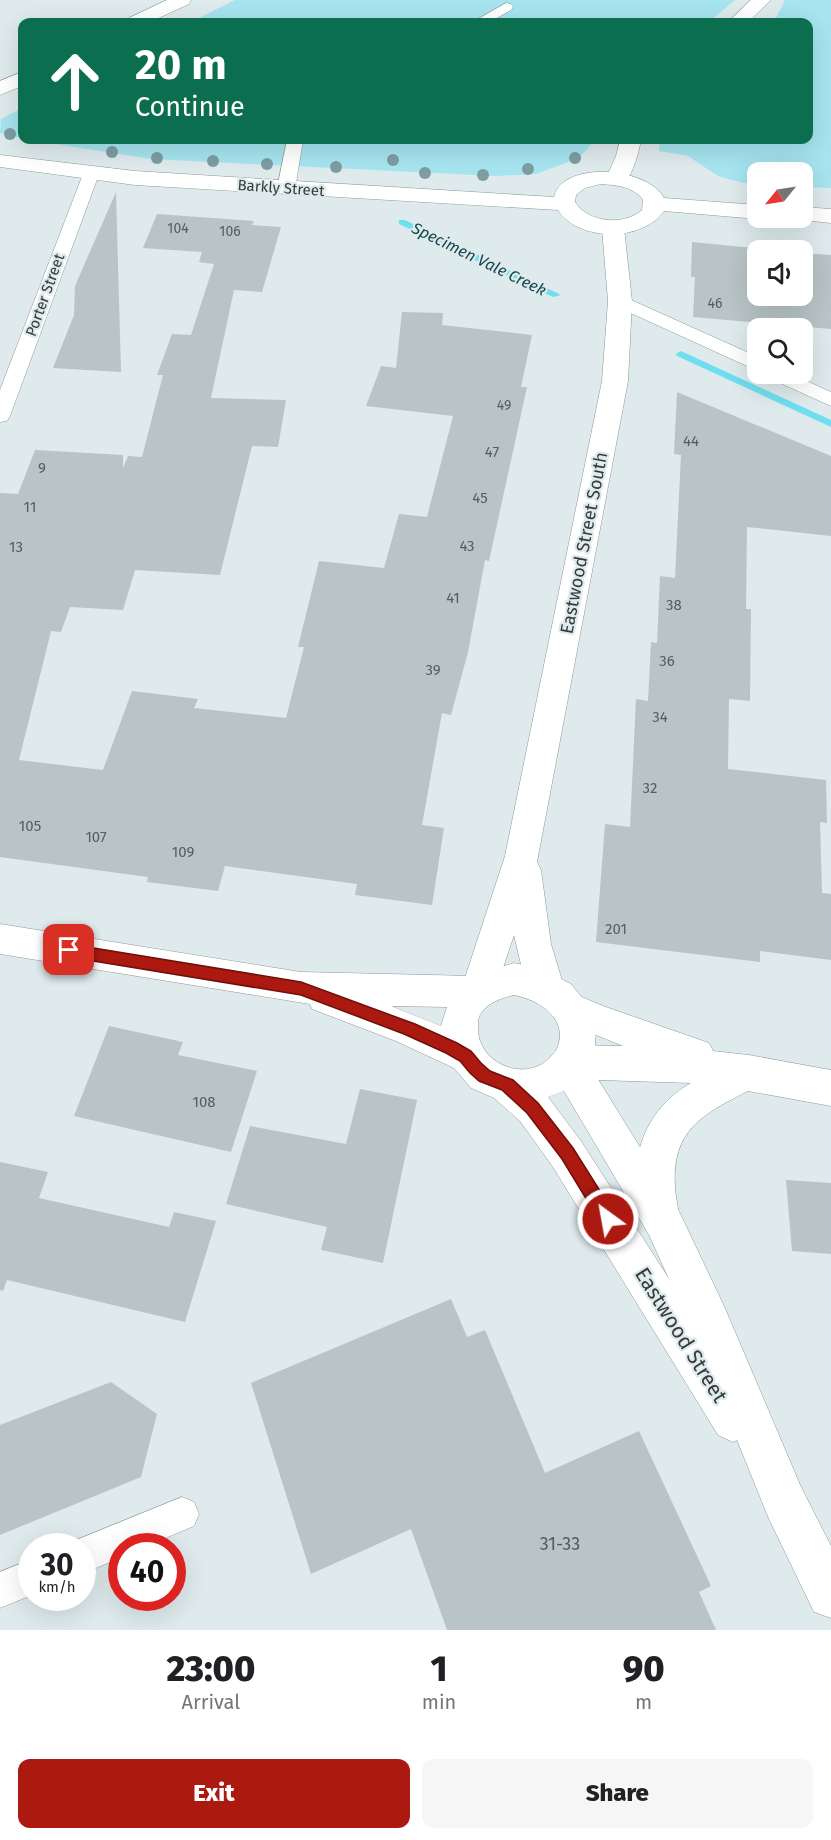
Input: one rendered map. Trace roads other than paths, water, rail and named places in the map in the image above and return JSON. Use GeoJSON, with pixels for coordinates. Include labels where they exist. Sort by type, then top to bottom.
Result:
{"type":"FeatureCollection","features":[{"type":"Feature","properties":{"kind":"street"},"geometry":{"type":"LineString","coordinates":[[144,18],[182,0]]}},
{"type":"Feature","properties":{"kind":"street"},"geometry":{"type":"LineString","coordinates":[[741,18],[762,0]]}},
{"type":"Feature","properties":{"kind":"street"},"geometry":{"type":"LineString","coordinates":[[0,89],[18,80]]}},
{"type":"Feature","properties":{"kind":"street"},"geometry":{"type":"LineString","coordinates":[[617,178],[627,156],[629,144]]}},
{"type":"Feature","properties":{"kind":"street","name":"Barkly Street"},"geometry":{"type":"LineString","coordinates":[[0,161],[91,174],[286,189],[563,204]]}},
{"type":"Feature","properties":{"kind":"street"},"geometry":{"type":"LineString","coordinates":[[601,177],[617,178],[644,188],[652,195],[655,204],[652,213],[644,221],[613,228],[594,226],[577,219],[566,210],[563,204],[566,191],[574,184],[601,177]]}},
{"type":"Feature","properties":{"kind":"street"},"geometry":{"type":"LineString","coordinates":[[655,204],[747,211]]}},
{"type":"Feature","properties":{"kind":"street"},"geometry":{"type":"LineString","coordinates":[[813,215],[831,216]]}},
{"type":"Feature","properties":{"kind":"street","name":"Eastwood Street South"},"geometry":{"type":"LineString","coordinates":[[478,991],[522,856],[615,381],[620,301],[613,228]]}},
{"type":"Feature","properties":{"kind":"street","name":"Eastwood Street South"},"geometry":{"type":"LineString","coordinates":[[522,856],[530,931],[536,958],[558,997]]}},
{"type":"Feature","properties":{"kind":"street"},"geometry":{"type":"LineString","coordinates":[[0,939],[301,988],[478,991]]}},
{"type":"Feature","properties":{"kind":"street"},"geometry":{"type":"LineString","coordinates":[[558,997],[574,1016],[577,1039],[576,1050],[569,1063],[554,1078],[544,1083],[519,1087],[507,1085],[485,1076],[466,1056],[459,1038],[460,1016],[464,1006],[478,991],[490,984],[514,979],[526,980],[558,997],[601,1022],[749,1072]]}},
{"type":"Feature","properties":{"kind":"street"},"geometry":{"type":"LineString","coordinates":[[301,988],[409,1029],[466,1056]]}},
{"type":"Feature","properties":{"kind":"street"},"geometry":{"type":"LineString","coordinates":[[569,1063],[675,1064],[749,1072],[831,1088]]}},
{"type":"Feature","properties":{"kind":"street","name":"Eastwood Street"},"geometry":{"type":"LineString","coordinates":[[569,1063],[663,1221],[709,1321],[785,1503],[831,1595]]}},
{"type":"Feature","properties":{"kind":"street"},"geometry":{"type":"LineString","coordinates":[[663,1221],[657,1205],[655,1173],[656,1156],[665,1130],[690,1104],[749,1072]]}},
{"type":"Feature","properties":{"kind":"street","name":"Eastwood Street"},"geometry":{"type":"LineString","coordinates":[[507,1085],[532,1108],[567,1154],[785,1503]]}},
{"type":"Feature","properties":{"kind":"lane"},"geometry":{"type":"LineString","coordinates":[[487,18],[506,7]]}},
{"type":"Feature","properties":{"kind":"lane"},"geometry":{"type":"LineString","coordinates":[[286,189],[294,144]]}},
{"type":"Feature","properties":{"kind":"lane","name":"Porter Street"},"geometry":{"type":"LineString","coordinates":[[0,416],[91,174]]}},
{"type":"Feature","properties":{"kind":"lane"},"geometry":{"type":"LineString","coordinates":[[620,301],[747,360]]}},
{"type":"Feature","properties":{"kind":"lane"},"geometry":{"type":"LineString","coordinates":[[797,384],[831,400]]}},
{"type":"Feature","properties":{"kind":"lane"},"geometry":{"type":"LineString","coordinates":[[96,1550],[182,1514]]}},
{"type":"Feature","properties":{"kind":"lane"},"geometry":{"type":"LineString","coordinates":[[0,1590],[18,1583]]}},
{"type":"Feature","properties":{"kind":"waterway","name":"Specimen Vale Creek"},"geometry":{"type":"LineString","coordinates":[[402,222],[556,295]]}},
{"type":"Feature","properties":{"kind":"waterway","name":"Specimen Vale Creek"},"geometry":{"type":"LineString","coordinates":[[681,354],[831,424]]}}]}
